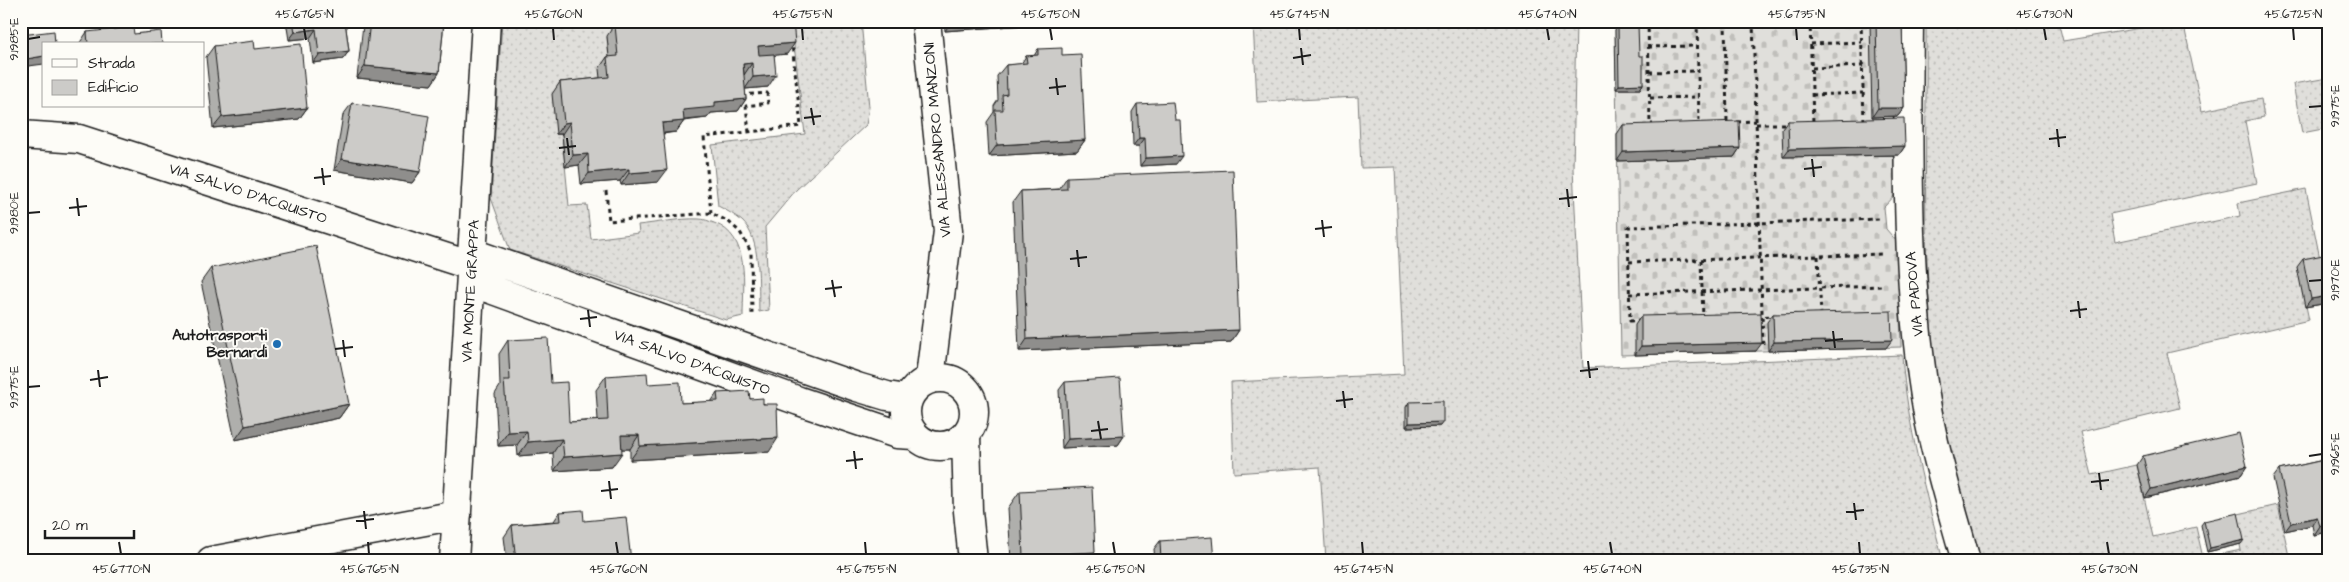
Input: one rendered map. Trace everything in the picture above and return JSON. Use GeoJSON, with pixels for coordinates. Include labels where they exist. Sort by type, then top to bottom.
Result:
{"type":"FeatureCollection","features":[{"type":"Feature","properties":{"kind":"street","name":"VIA MONTE GRAPPA"},"geometry":{"type":"LineString","coordinates":[[454,561],[486,21]]}},
{"type":"Feature","properties":{"kind":"street","name":"VIA ALESSANDRO MANZONI"},"geometry":{"type":"LineString","coordinates":[[926,21],[948,231],[930,378]]}},
{"type":"Feature","properties":{"kind":"street","name":"VIA PADOVA"},"geometry":{"type":"LineString","coordinates":[[1908,21],[1908,217],[1916,333],[1928,416],[1966,561]]}},
{"type":"Feature","properties":{"kind":"street","name":"VIA SALVO D'ACQUISTO"},"geometry":{"type":"LineString","coordinates":[[21,135],[79,139],[472,267],[857,387],[887,396],[907,399]]}},
{"type":"Feature","properties":{"kind":"street","name":"VIA SALVO D'ACQUISTO"},"geometry":{"type":"LineString","coordinates":[[472,267],[799,401],[897,434],[925,441]]}},
{"type":"Feature","properties":{"kind":"street"},"geometry":{"type":"LineString","coordinates":[[925,441],[952,444],[966,434],[973,420],[973,403],[965,388],[955,381],[943,377],[930,378],[916,386],[907,399],[906,418],[925,441],[945,456],[968,511]]}},
{"type":"Feature","properties":{"kind":"street"},"geometry":{"type":"LineString","coordinates":[[966,434],[968,511],[973,561]]}},
{"type":"Feature","properties":{"kind":"street"},"geometry":{"type":"LineString","coordinates":[[211,561],[457,515]]}},
{"type":"Feature","properties":{"kind":"path"},"geometry":{"type":"LineString","coordinates":[[1648,21],[1650,124],[1660,124]]}},
{"type":"Feature","properties":{"kind":"path"},"geometry":{"type":"LineString","coordinates":[[1697,21],[1700,123]]}},
{"type":"Feature","properties":{"kind":"path"},"geometry":{"type":"LineString","coordinates":[[1725,21],[1727,122]]}},
{"type":"Feature","properties":{"kind":"path"},"geometry":{"type":"LineString","coordinates":[[1753,21],[1763,344]]}},
{"type":"Feature","properties":{"kind":"path"},"geometry":{"type":"LineString","coordinates":[[1810,21],[1813,124]]}},
{"type":"Feature","properties":{"kind":"path"},"geometry":{"type":"LineString","coordinates":[[1861,21],[1864,122]]}},
{"type":"Feature","properties":{"kind":"path"},"geometry":{"type":"LineString","coordinates":[[711,213],[704,137],[801,126],[792,42]]}},
{"type":"Feature","properties":{"kind":"path"},"geometry":{"type":"LineString","coordinates":[[1811,44],[1862,42]]}},
{"type":"Feature","properties":{"kind":"path"},"geometry":{"type":"LineString","coordinates":[[1648,47],[1698,46]]}},
{"type":"Feature","properties":{"kind":"path"},"geometry":{"type":"LineString","coordinates":[[1812,68],[1862,66]]}},
{"type":"Feature","properties":{"kind":"path"},"geometry":{"type":"LineString","coordinates":[[1649,72],[1698,71]]}},
{"type":"Feature","properties":{"kind":"path"},"geometry":{"type":"LineString","coordinates":[[741,89],[742,95],[767,93],[768,103],[746,106],[749,132]]}},
{"type":"Feature","properties":{"kind":"path"},"geometry":{"type":"LineString","coordinates":[[1812,95],[1863,93]]}},
{"type":"Feature","properties":{"kind":"path"},"geometry":{"type":"LineString","coordinates":[[1650,98],[1699,97]]}},
{"type":"Feature","properties":{"kind":"path"},"geometry":{"type":"LineString","coordinates":[[1690,123],[1709,122]]}},
{"type":"Feature","properties":{"kind":"path"},"geometry":{"type":"LineString","coordinates":[[1718,122],[1794,124]]}},
{"type":"Feature","properties":{"kind":"path"},"geometry":{"type":"LineString","coordinates":[[1856,123],[1872,122]]}},
{"type":"Feature","properties":{"kind":"path"},"geometry":{"type":"LineString","coordinates":[[1804,124],[1821,123]]}},
{"type":"Feature","properties":{"kind":"path"},"geometry":{"type":"LineString","coordinates":[[606,191],[609,221],[711,213],[729,222],[740,232],[751,252],[752,314]]}},
{"type":"Feature","properties":{"kind":"path"},"geometry":{"type":"LineString","coordinates":[[1648,320],[1630,321],[1628,227],[1885,218]]}},
{"type":"Feature","properties":{"kind":"path"},"geometry":{"type":"LineString","coordinates":[[1629,262],[1886,254],[1886,262]]}},
{"type":"Feature","properties":{"kind":"path"},"geometry":{"type":"LineString","coordinates":[[1818,256],[1821,315]]}},
{"type":"Feature","properties":{"kind":"path"},"geometry":{"type":"LineString","coordinates":[[1701,260],[1703,318]]}},
{"type":"Feature","properties":{"kind":"path"},"geometry":{"type":"LineString","coordinates":[[1630,294],[1888,286],[1887,278]]}},
{"type":"Feature","properties":{"kind":"path"},"geometry":{"type":"LineString","coordinates":[[1811,315],[1831,315]]}},
{"type":"Feature","properties":{"kind":"path"},"geometry":{"type":"LineString","coordinates":[[1753,317],[1782,316]]}},
{"type":"Feature","properties":{"kind":"path"},"geometry":{"type":"LineString","coordinates":[[1694,319],[1713,318]]}},
{"type":"Feature","properties":{"kind":"green space"},"geometry":{"type":"Polygon","coordinates":[[[502,21],[610,21],[612,36],[607,37],[610,68],[601,89],[556,134],[562,134],[569,206],[587,205],[591,239],[639,233],[638,225],[684,219],[705,220],[726,229],[734,239],[742,263],[744,276],[743,316],[726,320],[510,250],[491,198],[502,21]]]}},
{"type":"Feature","properties":{"kind":"green space"},"geometry":{"type":"Polygon","coordinates":[[[791,21],[861,21],[869,107],[866,125],[796,190],[765,227],[769,310],[759,312],[758,264],[753,239],[742,221],[718,206],[712,145],[805,134],[791,21]]]}},
{"type":"Feature","properties":{"kind":"green space"},"geometry":{"type":"Polygon","coordinates":[[[1253,21],[1576,21],[1573,169],[1583,368],[1902,355],[1908,408],[1924,485],[1943,561],[1326,561],[1320,467],[1234,473],[1231,382],[1404,374],[1395,167],[1361,168],[1358,97],[1257,102],[1253,21]]]}},
{"type":"Feature","properties":{"kind":"green space"},"geometry":{"type":"Polygon","coordinates":[[[1615,21],[1896,21],[1900,190],[1884,207],[1886,229],[1898,243],[1901,347],[1621,355],[1615,21]]]}},
{"type":"Feature","properties":{"kind":"green space"},"geometry":{"type":"Polygon","coordinates":[[[1926,21],[2058,21],[2063,41],[2183,21],[2202,111],[2261,99],[2264,117],[2245,121],[2257,183],[2110,214],[2115,242],[2240,216],[2238,203],[2306,189],[2321,264],[2298,269],[2309,320],[2167,353],[2180,408],[2081,432],[2092,475],[2137,465],[2153,537],[2196,527],[2203,558],[2241,550],[2234,515],[2278,505],[2290,561],[1979,561],[1956,474],[1944,416],[1931,328],[1926,213],[1926,21]]]}},
{"type":"Feature","properties":{"kind":"green space"},"geometry":{"type":"Polygon","coordinates":[[[2328,78],[2328,128],[2302,133],[2293,84],[2328,78]]]}},
{"type":"Feature","properties":{"kind":"building"},"geometry":{"type":"Polygon","coordinates":[[[293,21],[345,21],[349,51],[319,55],[316,29],[295,32],[293,21]]]}},
{"type":"Feature","properties":{"kind":"building"},"geometry":{"type":"Polygon","coordinates":[[[370,21],[444,21],[439,73],[365,66],[370,21]]]}},
{"type":"Feature","properties":{"kind":"building"},"geometry":{"type":"Polygon","coordinates":[[[620,21],[793,21],[795,43],[758,46],[759,55],[774,54],[776,75],[753,77],[752,63],[743,64],[746,99],[715,102],[715,107],[683,110],[684,121],[662,123],[667,170],[629,173],[629,169],[589,173],[588,154],[573,155],[570,122],[564,123],[560,82],[609,77],[607,57],[618,56],[615,25],[620,24],[620,21]]]}},
{"type":"Feature","properties":{"kind":"building"},"geometry":{"type":"Polygon","coordinates":[[[1876,21],[1902,21],[1904,108],[1878,108],[1876,21]]]}},
{"type":"Feature","properties":{"kind":"building"},"geometry":{"type":"Polygon","coordinates":[[[1638,25],[1639,56],[1643,56],[1643,84],[1619,85],[1618,26],[1638,25]]]}},
{"type":"Feature","properties":{"kind":"building"},"geometry":{"type":"Polygon","coordinates":[[[133,27],[134,34],[161,31],[162,42],[88,42],[87,32],[133,27]]]}},
{"type":"Feature","properties":{"kind":"building"},"geometry":{"type":"Polygon","coordinates":[[[54,31],[55,42],[42,42],[42,56],[21,60],[21,35],[54,31]]]}},
{"type":"Feature","properties":{"kind":"building"},"geometry":{"type":"Polygon","coordinates":[[[254,41],[255,49],[301,44],[307,108],[222,117],[214,46],[254,41]]]}},
{"type":"Feature","properties":{"kind":"building"},"geometry":{"type":"Polygon","coordinates":[[[1062,48],[1062,55],[1081,54],[1085,140],[997,145],[995,110],[1003,110],[1002,95],[1007,94],[1006,65],[1027,63],[1026,56],[1038,55],[1038,49],[1062,48]]]}},
{"type":"Feature","properties":{"kind":"building"},"geometry":{"type":"Polygon","coordinates":[[[1173,102],[1175,120],[1180,120],[1182,156],[1146,158],[1145,138],[1139,138],[1137,104],[1173,102]]]}},
{"type":"Feature","properties":{"kind":"building"},"geometry":{"type":"Polygon","coordinates":[[[352,103],[429,116],[420,172],[342,159],[352,103]]]}},
{"type":"Feature","properties":{"kind":"building"},"geometry":{"type":"Polygon","coordinates":[[[1904,118],[1905,146],[1789,149],[1788,121],[1904,118]]]}},
{"type":"Feature","properties":{"kind":"building"},"geometry":{"type":"Polygon","coordinates":[[[1739,121],[1740,148],[1623,152],[1623,125],[1739,121]]]}},
{"type":"Feature","properties":{"kind":"building"},"geometry":{"type":"Polygon","coordinates":[[[1233,170],[1239,330],[1027,339],[1021,191],[1067,189],[1067,177],[1233,170]]]}},
{"type":"Feature","properties":{"kind":"building"},"geometry":{"type":"Polygon","coordinates":[[[316,246],[349,404],[245,426],[211,268],[316,246]]]}},
{"type":"Feature","properties":{"kind":"building"},"geometry":{"type":"Polygon","coordinates":[[[2328,254],[2328,296],[2311,299],[2303,259],[2328,254]]]}},
{"type":"Feature","properties":{"kind":"building"},"geometry":{"type":"Polygon","coordinates":[[[1891,311],[1892,340],[1774,342],[1773,314],[1891,311]]]}},
{"type":"Feature","properties":{"kind":"building"},"geometry":{"type":"Polygon","coordinates":[[[1761,313],[1762,343],[1641,346],[1641,316],[1761,313]]]}},
{"type":"Feature","properties":{"kind":"building"},"geometry":{"type":"Polygon","coordinates":[[[548,338],[551,383],[567,382],[569,422],[608,420],[606,376],[647,373],[648,384],[680,382],[681,403],[718,401],[717,393],[749,391],[750,399],[763,398],[763,404],[777,404],[778,438],[640,446],[639,435],[621,435],[622,453],[564,457],[562,439],[528,442],[527,431],[508,432],[504,380],[510,380],[508,340],[548,338]]]}},
{"type":"Feature","properties":{"kind":"building"},"geometry":{"type":"Polygon","coordinates":[[[1120,378],[1124,436],[1068,439],[1065,382],[1120,378]]]}},
{"type":"Feature","properties":{"kind":"building"},"geometry":{"type":"Polygon","coordinates":[[[1443,401],[1443,422],[1409,423],[1409,402],[1443,401]]]}},
{"type":"Feature","properties":{"kind":"building"},"geometry":{"type":"Polygon","coordinates":[[[2239,433],[2247,466],[2151,489],[2143,456],[2239,433]]]}},
{"type":"Feature","properties":{"kind":"building"},"geometry":{"type":"Polygon","coordinates":[[[2328,459],[2328,525],[2320,526],[2317,517],[2291,523],[2279,470],[2328,459]]]}},
{"type":"Feature","properties":{"kind":"building"},"geometry":{"type":"Polygon","coordinates":[[[1092,487],[1095,552],[1023,556],[1020,491],[1092,487]]]}},
{"type":"Feature","properties":{"kind":"building"},"geometry":{"type":"Polygon","coordinates":[[[583,510],[584,521],[626,517],[631,561],[516,561],[512,525],[561,521],[560,512],[583,510]]]}},
{"type":"Feature","properties":{"kind":"building"},"geometry":{"type":"Polygon","coordinates":[[[2238,513],[2244,540],[2210,548],[2204,521],[2238,513]]]}},
{"type":"Feature","properties":{"kind":"building"},"geometry":{"type":"Polygon","coordinates":[[[1212,537],[1214,561],[1161,561],[1160,541],[1212,537]]]}},
{"type":"Feature","properties":{"kind":"place","name":"Autotrasporti Bernardi"},"geometry":{"type":"Point","coordinates":[277,344]}}]}
